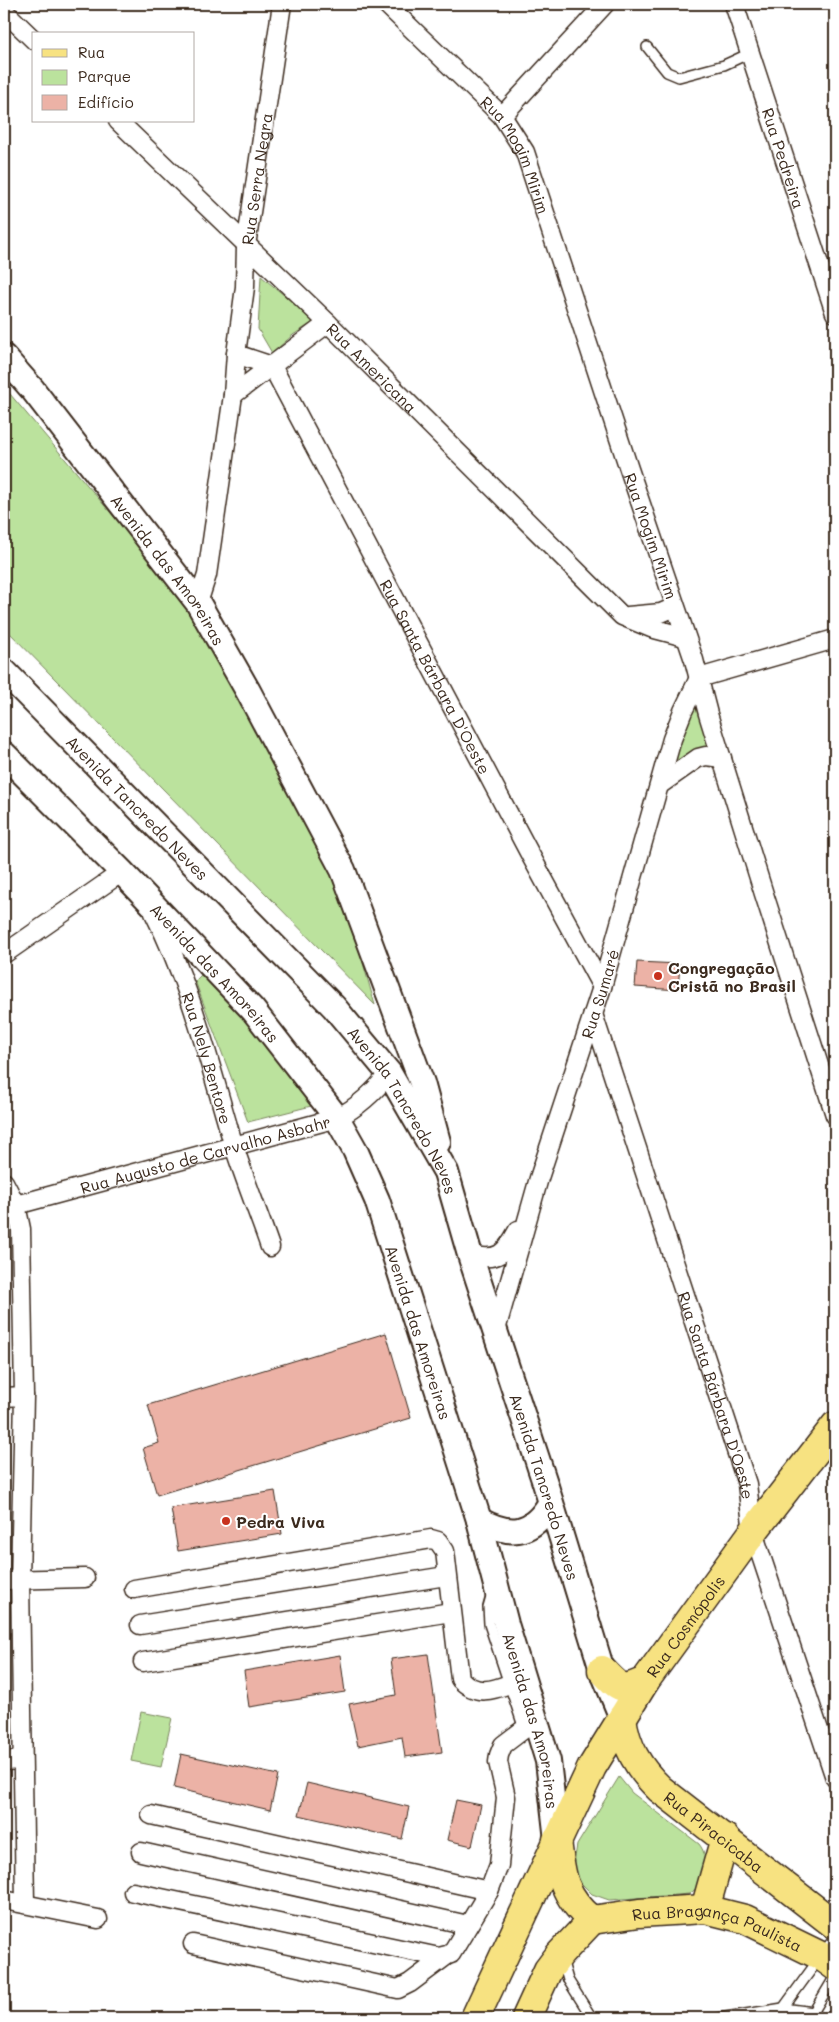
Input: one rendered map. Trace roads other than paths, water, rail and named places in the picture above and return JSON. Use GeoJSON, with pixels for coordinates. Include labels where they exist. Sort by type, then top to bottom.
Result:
{"type":"FeatureCollection","features":[{"type":"Feature","properties":{"kind":"main road","name":"Avenida das Amoreiras"},"geometry":{"type":"LineString","coordinates":[[4,357],[33,390],[198,603],[248,691],[343,870],[422,1083],[446,1172]]}},
{"type":"Feature","properties":{"kind":"main road","name":"Avenida Tancredo Neves"},"geometry":{"type":"LineString","coordinates":[[4,671],[334,1008],[389,1073],[446,1172],[470,1255],[545,1483],[602,1670],[622,1718]]}},
{"type":"Feature","properties":{"kind":"main road","name":"Avenida das Amoreiras"},"geometry":{"type":"LineString","coordinates":[[4,754],[122,872],[253,1010],[337,1118],[355,1150],[377,1200],[478,1520],[495,1581],[516,1681],[530,1724],[548,1761],[557,1840]]}},
{"type":"Feature","properties":{"kind":"main road","name":"Avenida das Amoreiras"},"geometry":{"type":"LineString","coordinates":[[389,991],[395,1046],[389,1073]]}},
{"type":"Feature","properties":{"kind":"main road","name":"Rua Cosmópolis"},"geometry":{"type":"LineString","coordinates":[[557,1840],[592,1766],[645,1681],[753,1532],[835,1426]]}},
{"type":"Feature","properties":{"kind":"main road"},"geometry":{"type":"LineString","coordinates":[[478,1520],[494,1528],[512,1532],[528,1527],[544,1515],[550,1504]]}},
{"type":"Feature","properties":{"kind":"main road"},"geometry":{"type":"LineString","coordinates":[[602,1670],[621,1688],[632,1687],[645,1681]]}},
{"type":"Feature","properties":{"kind":"main road","name":"Rua Piracicaba"},"geometry":{"type":"LineString","coordinates":[[622,1718],[627,1743],[632,1755],[649,1778],[660,1789],[725,1838],[833,1943]]}},
{"type":"Feature","properties":{"kind":"main road"},"geometry":{"type":"LineString","coordinates":[[705,1909],[725,1838]]}},
{"type":"Feature","properties":{"kind":"main road"},"geometry":{"type":"LineString","coordinates":[[526,2018],[548,1970],[560,1954],[592,1920],[574,1902],[565,1888],[560,1868],[557,1840]]}},
{"type":"Feature","properties":{"kind":"main road"},"geometry":{"type":"LineString","coordinates":[[475,2018],[557,1840]]}},
{"type":"Feature","properties":{"kind":"main road","name":"Rua Bragança Paulista"},"geometry":{"type":"LineString","coordinates":[[592,1920],[639,1913],[705,1909],[833,1943]]}},
{"type":"Feature","properties":{"kind":"street","name":"Rua Serra Negra"},"geometry":{"type":"LineString","coordinates":[[198,603],[207,575],[234,395],[246,246],[282,4]]}},
{"type":"Feature","properties":{"kind":"street","name":"Rua Mogim Mirim"},"geometry":{"type":"LineString","coordinates":[[386,4],[502,116],[525,152],[699,678],[722,758],[835,1115]]}},
{"type":"Feature","properties":{"kind":"street"},"geometry":{"type":"LineString","coordinates":[[502,116],[605,4]]}},
{"type":"Feature","properties":{"kind":"street","name":"Rua Pedreira"},"geometry":{"type":"LineString","coordinates":[[734,4],[835,313]]}},
{"type":"Feature","properties":{"kind":"street"},"geometry":{"type":"LineString","coordinates":[[4,11],[32,38]]}},
{"type":"Feature","properties":{"kind":"street","name":"Rua Americana"},"geometry":{"type":"LineString","coordinates":[[119,122],[328,323],[622,616],[651,628],[685,638]]}},
{"type":"Feature","properties":{"kind":"street"},"geometry":{"type":"LineString","coordinates":[[234,395],[328,323]]}},
{"type":"Feature","properties":{"kind":"street"},"geometry":{"type":"LineString","coordinates":[[236,354],[272,366]]}},
{"type":"Feature","properties":{"kind":"street","name":"Rua Santa Bárbara D'Oeste"},"geometry":{"type":"LineString","coordinates":[[272,366],[602,987]]}},
{"type":"Feature","properties":{"kind":"street"},"geometry":{"type":"LineString","coordinates":[[622,616],[661,613],[676,607]]}},
{"type":"Feature","properties":{"kind":"street"},"geometry":{"type":"LineString","coordinates":[[699,678],[835,639]]}},
{"type":"Feature","properties":{"kind":"street","name":"Rua Sumaré"},"geometry":{"type":"LineString","coordinates":[[496,1330],[538,1178],[602,987],[661,784],[672,739],[699,678]]}},
{"type":"Feature","properties":{"kind":"street"},"geometry":{"type":"LineString","coordinates":[[661,784],[698,758],[706,756],[722,758]]}},
{"type":"Feature","properties":{"kind":"street"},"geometry":{"type":"LineString","coordinates":[[4,954],[122,872]]}},
{"type":"Feature","properties":{"kind":"street","name":"Rua Nely Bentore"},"geometry":{"type":"LineString","coordinates":[[147,900],[172,950],[193,1004],[234,1145],[270,1247]]}},
{"type":"Feature","properties":{"kind":"street","name":"Rua Santa Bárbara D'Oeste"},"geometry":{"type":"LineString","coordinates":[[593,1014],[747,1484],[753,1532],[835,1778]]}},
{"type":"Feature","properties":{"kind":"street","name":"Rua Augusto de Carvalho Asbahr"},"geometry":{"type":"LineString","coordinates":[[10,1205],[337,1118],[360,1104],[389,1073]]}},
{"type":"Feature","properties":{"kind":"street"},"geometry":{"type":"LineString","coordinates":[[4,1182],[10,1205],[22,1229],[24,1396],[12,1580],[22,1760],[25,1904]]}},
{"type":"Feature","properties":{"kind":"street","name":"Rua Sumaré"},"geometry":{"type":"LineString","coordinates":[[470,1255],[493,1258],[507,1249],[533,1201]]}},
{"type":"Feature","properties":{"kind":"street"},"geometry":{"type":"LineString","coordinates":[[4,1396],[24,1396]]}},
{"type":"Feature","properties":{"kind":"street"},"geometry":{"type":"LineString","coordinates":[[134,1589],[431,1538],[438,1541],[444,1548],[460,1679],[474,1690],[486,1690],[516,1681]]}},
{"type":"Feature","properties":{"kind":"street"},"geometry":{"type":"LineString","coordinates":[[140,1625],[446,1576]]}},
{"type":"Feature","properties":{"kind":"street"},"geometry":{"type":"LineString","coordinates":[[12,1580],[85,1578]]}},
{"type":"Feature","properties":{"kind":"street"},"geometry":{"type":"LineString","coordinates":[[143,1662],[451,1612]]}},
{"type":"Feature","properties":{"kind":"street"},"geometry":{"type":"LineString","coordinates":[[193,1944],[398,1989],[410,1983],[454,1952],[490,1891],[499,1865],[506,1798],[498,1762],[499,1755],[503,1746],[530,1724]]}},
{"type":"Feature","properties":{"kind":"street"},"geometry":{"type":"LineString","coordinates":[[4,1761],[22,1760]]}},
{"type":"Feature","properties":{"kind":"street"},"geometry":{"type":"LineString","coordinates":[[151,1815],[490,1891]]}},
{"type":"Feature","properties":{"kind":"street"},"geometry":{"type":"LineString","coordinates":[[141,1852],[468,1926]]}},
{"type":"Feature","properties":{"kind":"street"},"geometry":{"type":"LineString","coordinates":[[133,1892],[439,1957],[446,1956]]}},
{"type":"Feature","properties":{"kind":"street"},"geometry":{"type":"LineString","coordinates":[[4,1900],[98,1919]]}},
{"type":"Feature","properties":{"kind":"lane"},"geometry":{"type":"LineString","coordinates":[[648,47],[667,72],[679,77],[724,65],[750,54]]}},
{"type":"Feature","properties":{"kind":"lane"},"geometry":{"type":"LineString","coordinates":[[776,2018],[833,1943]]}},
{"type":"Feature","properties":{"kind":"lane"},"geometry":{"type":"LineString","coordinates":[[719,2018],[783,2008],[813,2016],[833,1943]]}},
{"type":"Feature","properties":{"kind":"lane"},"geometry":{"type":"LineString","coordinates":[[560,1954],[568,1980],[592,2018]]}},
{"type":"Feature","properties":{"kind":"lane"},"geometry":{"type":"LineString","coordinates":[[782,2018],[783,2008]]}},
{"type":"Feature","properties":{"kind":"place","name":"Congregação Cristã no Brasil"},"geometry":{"type":"Point","coordinates":[658,976]}},
{"type":"Feature","properties":{"kind":"place","name":"Pedra Viva"},"geometry":{"type":"Point","coordinates":[226,1521]}}]}
